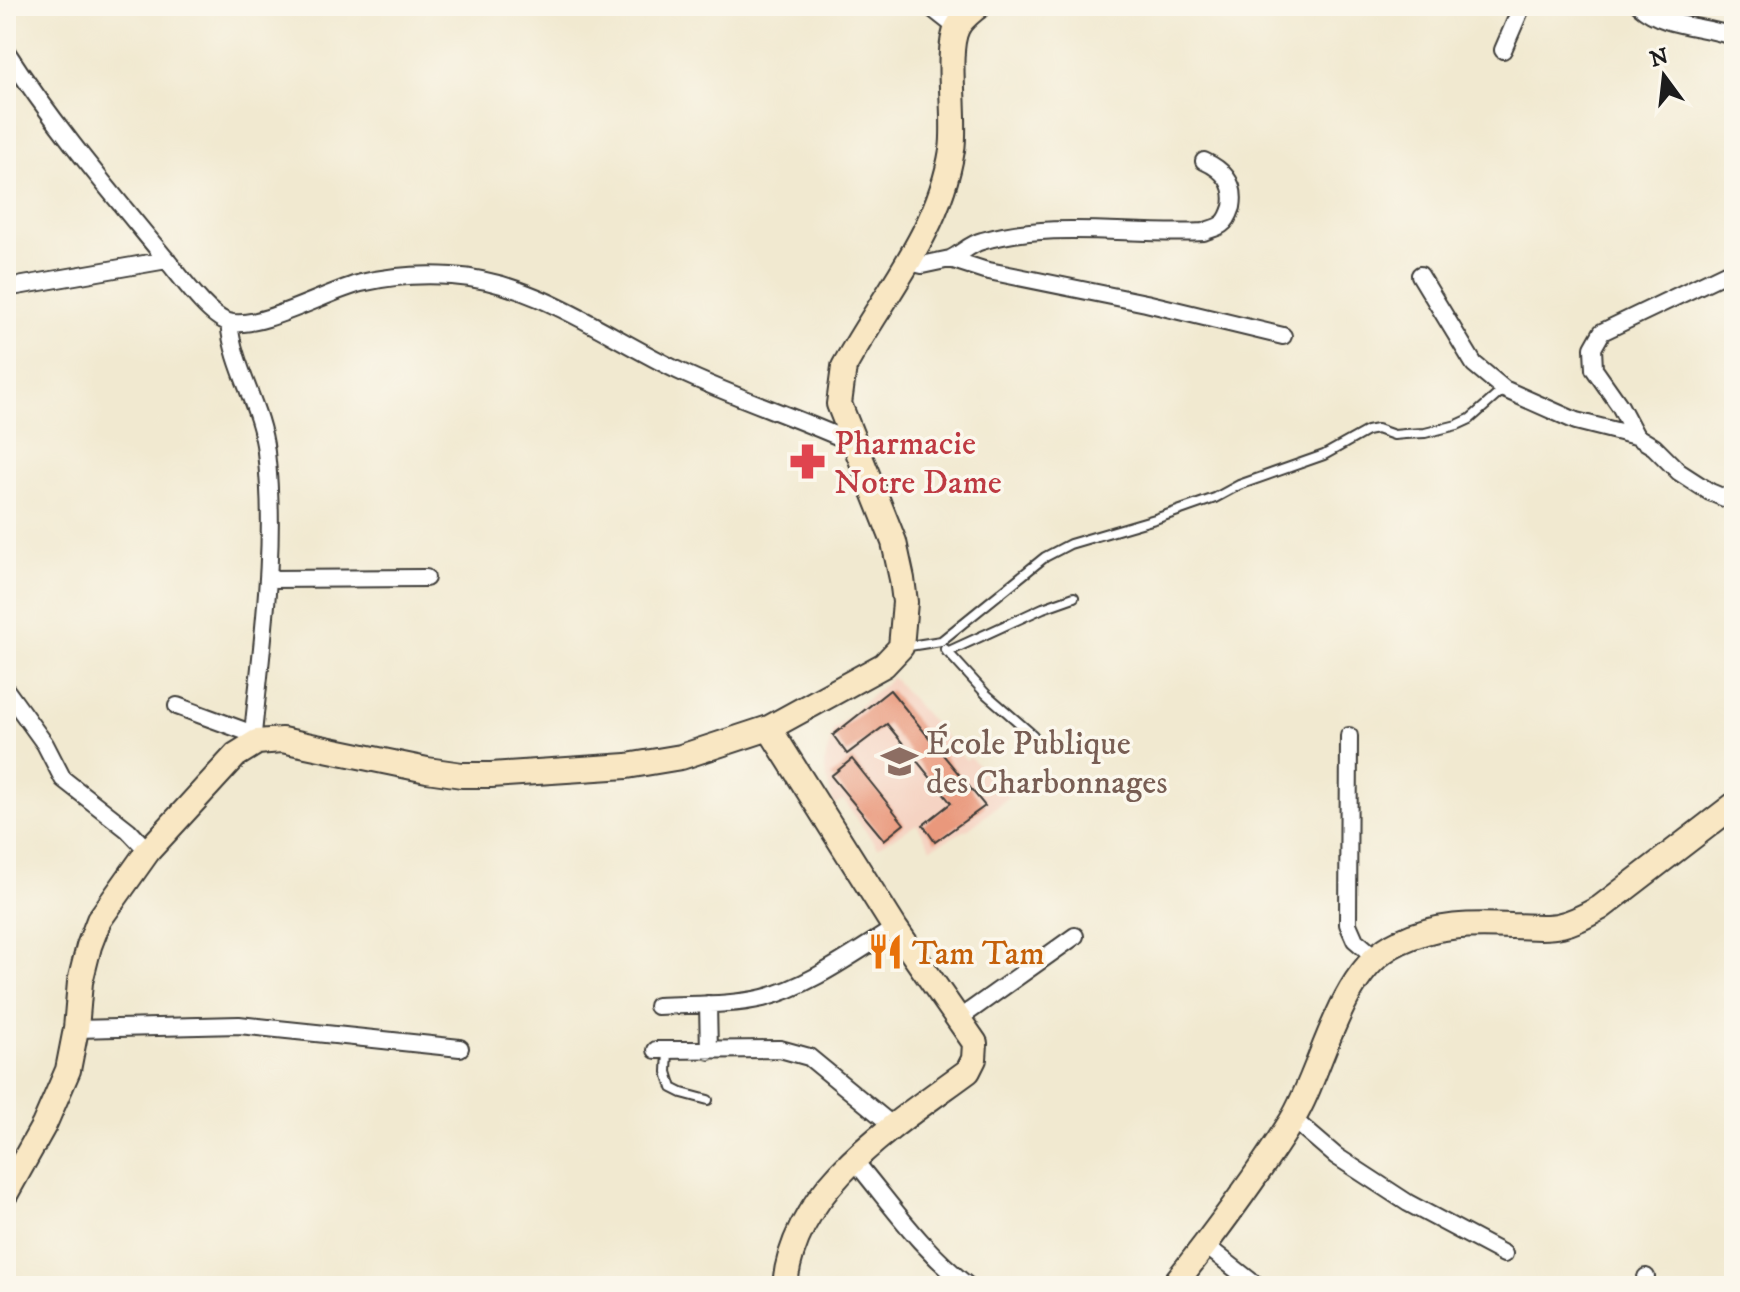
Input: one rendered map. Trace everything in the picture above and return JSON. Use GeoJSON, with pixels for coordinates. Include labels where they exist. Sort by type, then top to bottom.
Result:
{"type":"FeatureCollection","features":[{"type":"Feature","properties":{"kind":"street"},"geometry":{"type":"LineString","coordinates":[[929,6],[957,28]]}},
{"type":"Feature","properties":{"kind":"street"},"geometry":{"type":"LineString","coordinates":[[177,706],[255,738],[282,740],[427,770],[491,775],[627,766],[681,757],[769,728],[884,665],[901,647],[905,602],[897,555],[839,404],[844,367],[909,262],[937,207],[952,150],[955,119],[952,48],[957,28],[978,6]]}},
{"type":"Feature","properties":{"kind":"street"},"geometry":{"type":"LineString","coordinates":[[1503,50],[1522,6]]}},
{"type":"Feature","properties":{"kind":"street"},"geometry":{"type":"LineString","coordinates":[[1640,6],[1672,22],[1734,37]]}},
{"type":"Feature","properties":{"kind":"street"},"geometry":{"type":"LineString","coordinates":[[6,51],[101,181],[216,315],[229,322],[250,322],[360,283],[390,278],[480,278],[536,297],[681,372],[853,443]]}},
{"type":"Feature","properties":{"kind":"street"},"geometry":{"type":"LineString","coordinates":[[909,262],[922,265],[950,259],[978,241],[1024,232],[1064,228],[1204,232],[1223,224],[1231,212],[1233,195],[1228,178],[1218,167],[1204,161]]}},
{"type":"Feature","properties":{"kind":"street"},"geometry":{"type":"LineString","coordinates":[[950,259],[984,270],[1146,303],[1283,336]]}},
{"type":"Feature","properties":{"kind":"street"},"geometry":{"type":"LineString","coordinates":[[6,288],[167,260]]}},
{"type":"Feature","properties":{"kind":"street"},"geometry":{"type":"LineString","coordinates":[[1636,436],[1594,369],[1593,348],[1602,332],[1734,269]]}},
{"type":"Feature","properties":{"kind":"street"},"geometry":{"type":"LineString","coordinates":[[1420,275],[1474,364],[1504,389],[1576,421],[1636,436],[1654,447],[1679,472],[1710,492],[1734,502]]}},
{"type":"Feature","properties":{"kind":"street"},"geometry":{"type":"LineString","coordinates":[[6,1193],[61,1089],[76,1029],[80,982],[99,920],[148,851],[255,738],[268,579],[270,503],[266,448],[237,364],[229,322]]}},
{"type":"Feature","properties":{"kind":"street"},"geometry":{"type":"LineString","coordinates":[[268,579],[426,578]]}},
{"type":"Feature","properties":{"kind":"street"},"geometry":{"type":"LineString","coordinates":[[6,690],[45,744],[63,779],[128,830],[148,851]]}},
{"type":"Feature","properties":{"kind":"street"},"geometry":{"type":"LineString","coordinates":[[769,728],[895,928],[975,1043],[974,1059],[968,1071],[893,1126],[854,1160],[819,1200],[802,1227],[792,1253],[785,1286]]}},
{"type":"Feature","properties":{"kind":"street"},"geometry":{"type":"LineString","coordinates":[[1349,736],[1348,924],[1355,940],[1376,958]]}},
{"type":"Feature","properties":{"kind":"street"},"geometry":{"type":"LineString","coordinates":[[1173,1286],[1293,1119],[1346,1002],[1359,977],[1376,958],[1396,943],[1429,930],[1463,924],[1558,926],[1580,919],[1600,908],[1734,805]]}},
{"type":"Feature","properties":{"kind":"street"},"geometry":{"type":"LineString","coordinates":[[657,1006],[764,998],[791,987],[895,928]]}},
{"type":"Feature","properties":{"kind":"street"},"geometry":{"type":"LineString","coordinates":[[957,1020],[1075,936]]}},
{"type":"Feature","properties":{"kind":"street"},"geometry":{"type":"LineString","coordinates":[[708,1004],[709,1051]]}},
{"type":"Feature","properties":{"kind":"street"},"geometry":{"type":"LineString","coordinates":[[76,1029],[239,1025],[460,1048]]}},
{"type":"Feature","properties":{"kind":"street"},"geometry":{"type":"LineString","coordinates":[[662,1050],[780,1049],[809,1057],[893,1126]]}},
{"type":"Feature","properties":{"kind":"street"},"geometry":{"type":"LineString","coordinates":[[1293,1119],[1336,1156],[1408,1203],[1504,1254]]}},
{"type":"Feature","properties":{"kind":"street"},"geometry":{"type":"LineString","coordinates":[[854,1160],[911,1234],[938,1262],[968,1286]]}},
{"type":"Feature","properties":{"kind":"street"},"geometry":{"type":"LineString","coordinates":[[1205,1245],[1257,1286]]}},
{"type":"Feature","properties":{"kind":"lane"},"geometry":{"type":"LineString","coordinates":[[901,647],[941,641],[1045,557],[1070,544],[1215,498],[1239,485],[1324,455],[1367,431],[1377,429],[1394,435],[1415,434],[1457,425],[1470,419],[1504,389]]}},
{"type":"Feature","properties":{"kind":"lane"},"geometry":{"type":"LineString","coordinates":[[947,652],[1074,597]]}},
{"type":"Feature","properties":{"kind":"lane"},"geometry":{"type":"LineString","coordinates":[[941,641],[947,652],[986,694],[1033,735]]}},
{"type":"Feature","properties":{"kind":"lane"},"geometry":{"type":"LineString","coordinates":[[662,1050],[672,1088],[708,1100]]}},
{"type":"Feature","properties":{"kind":"shaded area","name":"École Publique des Charbonnages"},"geometry":{"type":"Polygon","coordinates":[[[892,677],[966,760],[970,757],[1009,797],[970,828],[931,848],[917,824],[877,847],[844,800],[833,805],[824,765],[833,730],[892,677]]]}},
{"type":"Feature","properties":{"kind":"building"},"geometry":{"type":"Polygon","coordinates":[[[890,690],[985,806],[935,842],[923,825],[951,803],[887,724],[847,754],[833,735],[890,690]]]}},
{"type":"Feature","properties":{"kind":"building"},"geometry":{"type":"Polygon","coordinates":[[[852,759],[904,824],[884,840],[831,776],[852,759]]]}},
{"type":"Feature","properties":{"kind":"place","name":"Pharmacie Notre Dame"},"geometry":{"type":"Point","coordinates":[808,462]}},
{"type":"Feature","properties":{"kind":"place","name":"École Publique des Charbonnages"},"geometry":{"type":"Point","coordinates":[900,762]}},
{"type":"Feature","properties":{"kind":"place","name":"Tam Tam"},"geometry":{"type":"Point","coordinates":[886,952]}}]}
